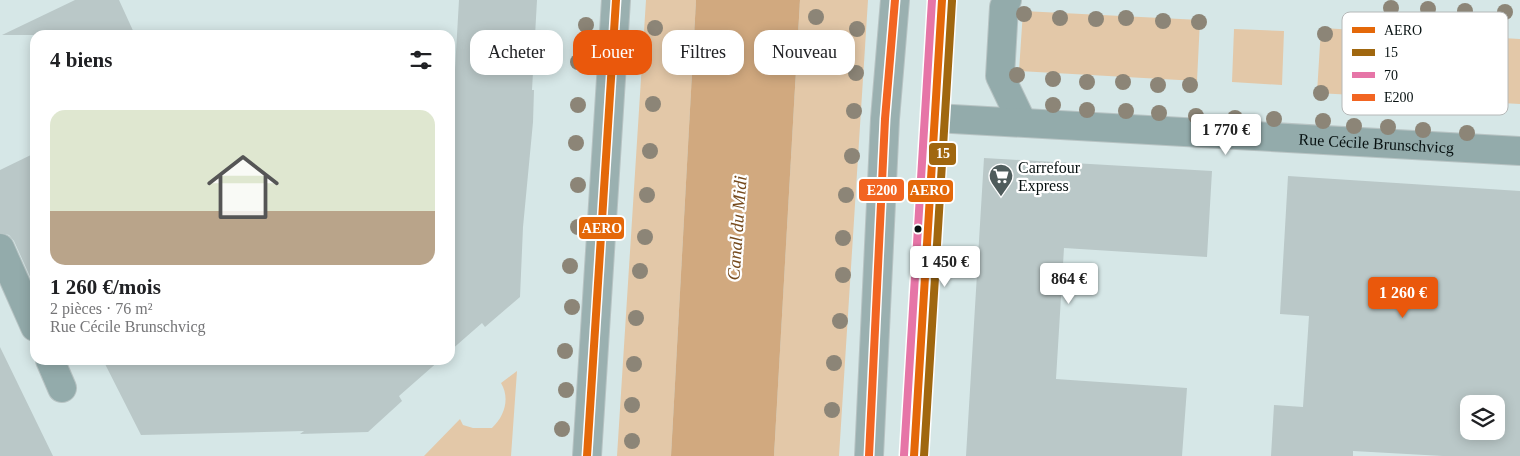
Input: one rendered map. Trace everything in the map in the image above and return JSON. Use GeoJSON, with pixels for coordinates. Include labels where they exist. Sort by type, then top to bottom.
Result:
{"type":"FeatureCollection","features":[{"type":"Feature","properties":{"kind":"main road"},"geometry":{"type":"LineString","coordinates":[[586,456],[616,0]]}},
{"type":"Feature","properties":{"kind":"main road"},"geometry":{"type":"LineString","coordinates":[[869,456],[885,119],[894,0]]}},
{"type":"Feature","properties":{"kind":"street"},"geometry":{"type":"LineString","coordinates":[[914,456],[942,0]]}},
{"type":"Feature","properties":{"kind":"street"},"geometry":{"type":"LineString","coordinates":[[1007,0],[1004,7],[1000,76],[1022,122]]}},
{"type":"Feature","properties":{"kind":"street","name":"Rue Cécile Brunschvicg"},"geometry":{"type":"LineString","coordinates":[[935,118],[1520,152]]}},
{"type":"Feature","properties":{"kind":"street"},"geometry":{"type":"LineString","coordinates":[[0,248],[30,316]]}},
{"type":"Feature","properties":{"kind":"street"},"geometry":{"type":"LineString","coordinates":[[52,365],[62,388]]}},
{"type":"Feature","properties":{"kind":"shaded area"},"geometry":{"type":"Polygon","coordinates":[[[646,0],[696,0],[694,30],[662,30],[662,75],[692,75],[671,456],[617,456],[641,75],[652,75],[652,30],[644,30],[646,0]]]}},
{"type":"Feature","properties":{"kind":"shaded area"},"geometry":{"type":"Polygon","coordinates":[[[800,0],[868,0],[839,456],[774,456],[796,75],[855,75],[855,30],[798,30],[800,0]]]}},
{"type":"Feature","properties":{"kind":"shaded area"},"geometry":{"type":"Polygon","coordinates":[[[1023,11],[1200,20],[1197,81],[1019,71],[1023,11]]]}},
{"type":"Feature","properties":{"kind":"shaded area"},"geometry":{"type":"Polygon","coordinates":[[[1321,28],[1342,29],[1342,94],[1317,93],[1321,28]]]}},
{"type":"Feature","properties":{"kind":"shaded area"},"geometry":{"type":"Polygon","coordinates":[[[1234,29],[1284,31],[1282,85],[1232,82],[1234,29]]]}},
{"type":"Feature","properties":{"kind":"shaded area"},"geometry":{"type":"Polygon","coordinates":[[[1508,38],[1520,39],[1520,104],[1508,103],[1508,38]]]}},
{"type":"Feature","properties":{"kind":"shaded area"},"geometry":{"type":"Polygon","coordinates":[[[517,371],[511,456],[424,456],[460,419],[463,425],[473,428],[492,428],[500,418],[505,407],[504,389],[501,383],[517,371]]]}},
{"type":"Feature","properties":{"kind":"water","name":"Canal du Midi"},"geometry":{"type":"Polygon","coordinates":[[[696,0],[800,0],[798,30],[754,30],[754,75],[796,75],[774,456],[671,456],[692,75],[744,75],[744,30],[694,30],[696,0]]]}},
{"type":"Feature","properties":{"kind":"building"},"geometry":{"type":"Polygon","coordinates":[[[75,0],[119,0],[133,30],[30,30],[30,35],[2,35],[75,0]]]}},
{"type":"Feature","properties":{"kind":"building"},"geometry":{"type":"Polygon","coordinates":[[[459,0],[537,0],[535,30],[470,30],[470,75],[533,75],[533,122],[523,227],[520,297],[485,327],[482,323],[455,347],[455,70],[459,0]]]}},
{"type":"Feature","properties":{"kind":"building"},"geometry":{"type":"Polygon","coordinates":[[[30,155],[30,277],[14,241],[9,235],[0,233],[0,170],[30,155]]]}},
{"type":"Feature","properties":{"kind":"building"},"geometry":{"type":"Polygon","coordinates":[[[984,158],[1212,171],[1207,257],[1064,248],[1056,379],[1187,388],[1182,456],[966,456],[984,158]]]}},
{"type":"Feature","properties":{"kind":"building"},"geometry":{"type":"Polygon","coordinates":[[[1288,176],[1520,191],[1520,456],[1443,456],[1353,451],[1353,456],[1271,456],[1274,405],[1303,407],[1309,316],[1280,314],[1288,176]]]}},
{"type":"Feature","properties":{"kind":"building"},"geometry":{"type":"Polygon","coordinates":[[[0,347],[53,456],[0,456],[0,347]]]}},
{"type":"Feature","properties":{"kind":"building"},"geometry":{"type":"Polygon","coordinates":[[[106,365],[434,365],[399,396],[402,401],[368,432],[300,434],[304,431],[141,435],[106,365]]]}},
{"type":"Feature","properties":{"kind":"transit line","name":"AERO"},"geometry":{"type":"LineString","coordinates":[[587,456],[616,0]]}},
{"type":"Feature","properties":{"kind":"transit line","name":"E200"},"geometry":{"type":"LineString","coordinates":[[869,456],[885,119],[895,0]]}},
{"type":"Feature","properties":{"kind":"transit line","name":"70"},"geometry":{"type":"LineString","coordinates":[[904,455],[932,0]]}},
{"type":"Feature","properties":{"kind":"transit line","name":"AERO"},"geometry":{"type":"LineString","coordinates":[[914,456],[942,0]]}},
{"type":"Feature","properties":{"kind":"transit line","name":"15"},"geometry":{"type":"LineString","coordinates":[[924,456],[952,1]]}},
{"type":"Feature","properties":{"kind":"place","name":"Carrefour Express"},"geometry":{"type":"Point","coordinates":[1001,197]}}]}
